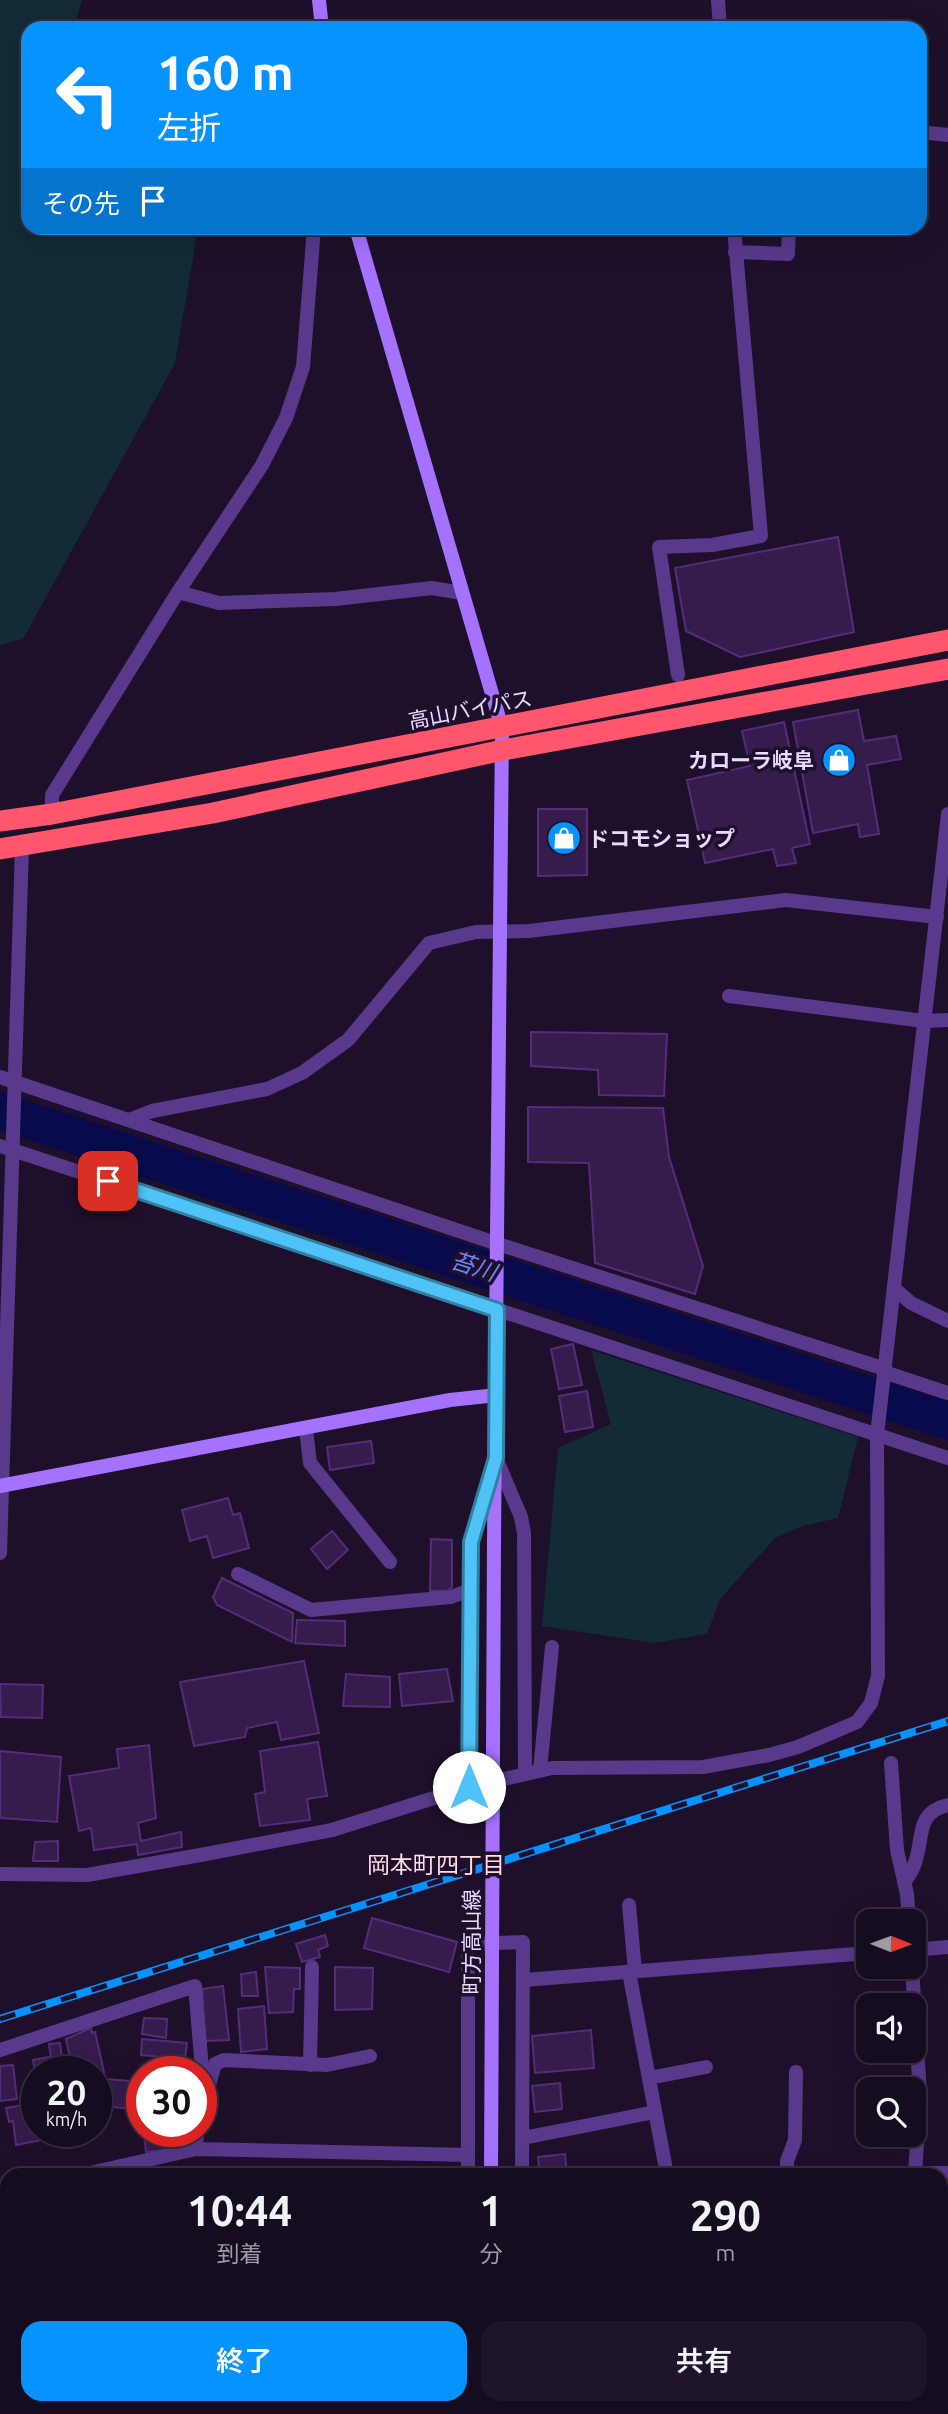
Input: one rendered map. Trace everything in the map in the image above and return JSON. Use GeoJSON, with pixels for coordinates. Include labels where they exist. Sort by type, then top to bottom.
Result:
{"type":"FeatureCollection","features":[{"type":"Feature","properties":{"kind":"highway","name":"高山バイパス"},"geometry":{"type":"LineString","coordinates":[[0,821],[52,814],[948,640]]}},
{"type":"Feature","properties":{"kind":"highway"},"geometry":{"type":"LineString","coordinates":[[0,849],[213,813],[503,750],[948,669]]}},
{"type":"Feature","properties":{"kind":"main road"},"geometry":{"type":"LineString","coordinates":[[319,0],[321,21]]}},
{"type":"Feature","properties":{"kind":"main road"},"geometry":{"type":"LineString","coordinates":[[358,235],[502,728],[497,1306]]}},
{"type":"Feature","properties":{"kind":"main road","name":"町方高山線"},"geometry":{"type":"LineString","coordinates":[[491,2168],[497,1306]]}},
{"type":"Feature","properties":{"kind":"main road"},"geometry":{"type":"LineString","coordinates":[[1,1486],[450,1400],[496,1395]]}},
{"type":"Feature","properties":{"kind":"street"},"geometry":{"type":"LineString","coordinates":[[718,0],[720,21]]}},
{"type":"Feature","properties":{"kind":"street"},"geometry":{"type":"LineString","coordinates":[[927,133],[948,135]]}},
{"type":"Feature","properties":{"kind":"street"},"geometry":{"type":"LineString","coordinates":[[52,814],[52,795],[178,592],[262,465],[296,393],[307,337],[314,235]]}},
{"type":"Feature","properties":{"kind":"street"},"geometry":{"type":"LineString","coordinates":[[678,675],[659,547],[712,545],[761,536],[734,235]]}},
{"type":"Feature","properties":{"kind":"street"},"geometry":{"type":"LineString","coordinates":[[735,252],[788,254],[789,235]]}},
{"type":"Feature","properties":{"kind":"street"},"geometry":{"type":"LineString","coordinates":[[178,592],[219,603],[335,599],[432,588],[462,593]]}},
{"type":"Feature","properties":{"kind":"street"},"geometry":{"type":"LineString","coordinates":[[0,1874],[87,1875],[112,1872],[332,1830],[469,1787],[540,1770],[574,1766],[667,1769],[735,1762],[798,1747],[857,1722],[871,1703],[878,1676],[877,1431],[924,1021],[940,920],[947,823]]}},
{"type":"Feature","properties":{"kind":"street"},"geometry":{"type":"LineString","coordinates":[[0,1553],[9,1146],[16,1086],[22,846]]}},
{"type":"Feature","properties":{"kind":"street"},"geometry":{"type":"LineString","coordinates":[[129,1120],[152,1111],[267,1089],[284,1082],[348,1040],[429,943],[476,932],[529,931],[786,900],[940,920]]}},
{"type":"Feature","properties":{"kind":"street"},"geometry":{"type":"LineString","coordinates":[[729,996],[924,1021],[948,1020]]}},
{"type":"Feature","properties":{"kind":"street"},"geometry":{"type":"LineString","coordinates":[[0,1077],[16,1086],[129,1120],[498,1246],[948,1393]]}},
{"type":"Feature","properties":{"kind":"street"},"geometry":{"type":"LineString","coordinates":[[9,1146],[877,1431],[948,1458]]}},
{"type":"Feature","properties":{"kind":"street"},"geometry":{"type":"LineString","coordinates":[[895,1289],[911,1303],[948,1321]]}},
{"type":"Feature","properties":{"kind":"street"},"geometry":{"type":"LineString","coordinates":[[306,1429],[310,1463],[390,1562]]}},
{"type":"Feature","properties":{"kind":"street"},"geometry":{"type":"LineString","coordinates":[[469,1787],[471,1542],[496,1458]]}},
{"type":"Feature","properties":{"kind":"street"},"geometry":{"type":"LineString","coordinates":[[496,1458],[521,1517],[524,1533],[525,1774]]}},
{"type":"Feature","properties":{"kind":"street"},"geometry":{"type":"LineString","coordinates":[[238,1574],[312,1609],[451,1597],[470,1590]]}},
{"type":"Feature","properties":{"kind":"street"},"geometry":{"type":"LineString","coordinates":[[540,1770],[552,1647]]}},
{"type":"Feature","properties":{"kind":"street"},"geometry":{"type":"LineString","coordinates":[[891,1763],[897,1850],[907,1909]]}},
{"type":"Feature","properties":{"kind":"street"},"geometry":{"type":"LineString","coordinates":[[904,1882],[916,1868],[925,1819],[933,1808],[948,1805]]}},
{"type":"Feature","properties":{"kind":"street"},"geometry":{"type":"LineString","coordinates":[[629,1905],[632,1971],[666,2168]]}},
{"type":"Feature","properties":{"kind":"street"},"geometry":{"type":"LineString","coordinates":[[467,2168],[468,1944],[523,1942],[522,2168]]}},
{"type":"Feature","properties":{"kind":"street"},"geometry":{"type":"LineString","coordinates":[[926,1949],[948,1947]]}},
{"type":"Feature","properties":{"kind":"street"},"geometry":{"type":"LineString","coordinates":[[524,1980],[856,1954]]}},
{"type":"Feature","properties":{"kind":"street"},"geometry":{"type":"LineString","coordinates":[[310,2065],[312,1967]]}},
{"type":"Feature","properties":{"kind":"street"},"geometry":{"type":"LineString","coordinates":[[913,1979],[920,2095],[915,2168]]}},
{"type":"Feature","properties":{"kind":"street"},"geometry":{"type":"LineString","coordinates":[[0,2050],[195,1986],[201,2056]]}},
{"type":"Feature","properties":{"kind":"street"},"geometry":{"type":"LineString","coordinates":[[217,2063],[224,2060],[310,2065],[370,2056]]}},
{"type":"Feature","properties":{"kind":"street"},"geometry":{"type":"LineString","coordinates":[[649,2078],[706,2067]]}},
{"type":"Feature","properties":{"kind":"street"},"geometry":{"type":"LineString","coordinates":[[787,2168],[795,2140],[796,2072]]}},
{"type":"Feature","properties":{"kind":"street"},"geometry":{"type":"LineString","coordinates":[[523,2138],[655,2112]]}},
{"type":"Feature","properties":{"kind":"street"},"geometry":{"type":"LineString","coordinates":[[112,2168],[196,2149],[468,2155]]}},
{"type":"Feature","properties":{"kind":"shaded area"},"geometry":{"type":"Polygon","coordinates":[[[0,0],[82,0],[76,21],[21,21],[21,235],[197,235],[175,363],[23,639],[0,645],[0,0]]]}},
{"type":"Feature","properties":{"kind":"shaded area"},"geometry":{"type":"Polygon","coordinates":[[[591,1350],[858,1437],[838,1518],[802,1526],[775,1538],[720,1599],[707,1634],[654,1643],[542,1626],[558,1448],[611,1424],[591,1350]]]}},
{"type":"Feature","properties":{"kind":"building"},"geometry":{"type":"Polygon","coordinates":[[[838,537],[854,632],[740,657],[686,631],[675,568],[838,537]]]}},
{"type":"Feature","properties":{"kind":"building"},"geometry":{"type":"Polygon","coordinates":[[[858,710],[864,741],[896,736],[901,759],[867,765],[879,834],[860,837],[858,824],[813,833],[793,722],[858,710]]]}},
{"type":"Feature","properties":{"kind":"building"},"geometry":{"type":"Polygon","coordinates":[[[784,722],[810,844],[792,848],[796,863],[777,866],[773,849],[705,863],[687,780],[750,766],[742,731],[784,722]]]}},
{"type":"Feature","properties":{"kind":"building"},"geometry":{"type":"Polygon","coordinates":[[[538,809],[587,809],[587,875],[538,876],[538,809]]]}},
{"type":"Feature","properties":{"kind":"building"},"geometry":{"type":"Polygon","coordinates":[[[531,1032],[667,1034],[664,1096],[599,1095],[598,1070],[531,1066],[531,1032]]]}},
{"type":"Feature","properties":{"kind":"building"},"geometry":{"type":"Polygon","coordinates":[[[528,1107],[663,1108],[669,1157],[703,1266],[695,1294],[595,1263],[589,1163],[528,1162],[528,1107]]]}},
{"type":"Feature","properties":{"kind":"building"},"geometry":{"type":"Polygon","coordinates":[[[573,1344],[582,1385],[559,1389],[551,1349],[573,1344]]]}},
{"type":"Feature","properties":{"kind":"building"},"geometry":{"type":"Polygon","coordinates":[[[587,1391],[593,1427],[565,1432],[559,1396],[587,1391]]]}},
{"type":"Feature","properties":{"kind":"building"},"geometry":{"type":"Polygon","coordinates":[[[371,1441],[374,1463],[330,1470],[327,1447],[371,1441]]]}},
{"type":"Feature","properties":{"kind":"building"},"geometry":{"type":"Polygon","coordinates":[[[228,1498],[233,1515],[240,1513],[249,1548],[213,1558],[207,1536],[190,1541],[182,1510],[228,1498]]]}},
{"type":"Feature","properties":{"kind":"building"},"geometry":{"type":"Polygon","coordinates":[[[332,1531],[348,1550],[327,1569],[311,1549],[332,1531]]]}},
{"type":"Feature","properties":{"kind":"building"},"geometry":{"type":"Polygon","coordinates":[[[431,1539],[452,1540],[452,1587],[447,1591],[430,1591],[431,1539]]]}},
{"type":"Feature","properties":{"kind":"building"},"geometry":{"type":"Polygon","coordinates":[[[222,1578],[293,1613],[292,1642],[217,1605],[213,1597],[222,1578]]]}},
{"type":"Feature","properties":{"kind":"building"},"geometry":{"type":"Polygon","coordinates":[[[297,1620],[345,1621],[345,1646],[295,1643],[297,1620]]]}},
{"type":"Feature","properties":{"kind":"building"},"geometry":{"type":"Polygon","coordinates":[[[304,1661],[319,1733],[281,1740],[277,1722],[247,1728],[245,1737],[194,1746],[180,1682],[304,1661]]]}},
{"type":"Feature","properties":{"kind":"building"},"geometry":{"type":"Polygon","coordinates":[[[447,1669],[453,1701],[402,1706],[399,1674],[447,1669]]]}},
{"type":"Feature","properties":{"kind":"building"},"geometry":{"type":"Polygon","coordinates":[[[346,1674],[390,1677],[390,1707],[343,1706],[346,1674]]]}},
{"type":"Feature","properties":{"kind":"building"},"geometry":{"type":"Polygon","coordinates":[[[0,1684],[43,1685],[42,1718],[1,1717],[0,1684]]]}},
{"type":"Feature","properties":{"kind":"building"},"geometry":{"type":"Polygon","coordinates":[[[318,1742],[327,1796],[307,1799],[310,1820],[260,1826],[255,1794],[265,1792],[260,1751],[318,1742]]]}},
{"type":"Feature","properties":{"kind":"building"},"geometry":{"type":"Polygon","coordinates":[[[149,1745],[156,1818],[138,1823],[141,1841],[181,1832],[182,1847],[138,1855],[137,1844],[94,1850],[91,1828],[79,1831],[69,1776],[119,1768],[117,1749],[149,1745]]]}},
{"type":"Feature","properties":{"kind":"building"},"geometry":{"type":"Polygon","coordinates":[[[0,1751],[61,1757],[57,1822],[0,1818],[0,1751]]]}},
{"type":"Feature","properties":{"kind":"building"},"geometry":{"type":"Polygon","coordinates":[[[58,1841],[58,1861],[33,1861],[35,1842],[58,1841]]]}},
{"type":"Feature","properties":{"kind":"building"},"geometry":{"type":"Polygon","coordinates":[[[372,1918],[457,1942],[449,1972],[364,1948],[372,1918]]]}},
{"type":"Feature","properties":{"kind":"building"},"geometry":{"type":"Polygon","coordinates":[[[325,1935],[328,1946],[318,1950],[320,1957],[302,1962],[296,1944],[325,1935]]]}},
{"type":"Feature","properties":{"kind":"building"},"geometry":{"type":"Polygon","coordinates":[[[265,1967],[300,1968],[300,1989],[294,1989],[293,2012],[269,2013],[265,1967]]]}},
{"type":"Feature","properties":{"kind":"building"},"geometry":{"type":"Polygon","coordinates":[[[335,1967],[373,1968],[372,2009],[335,2010],[335,1967]]]}},
{"type":"Feature","properties":{"kind":"building"},"geometry":{"type":"Polygon","coordinates":[[[256,1972],[258,1996],[242,1996],[241,1974],[256,1972]]]}},
{"type":"Feature","properties":{"kind":"building"},"geometry":{"type":"Polygon","coordinates":[[[223,1986],[229,2040],[205,2041],[202,1989],[223,1986]]]}},
{"type":"Feature","properties":{"kind":"building"},"geometry":{"type":"Polygon","coordinates":[[[264,2006],[267,2049],[241,2052],[238,2009],[264,2006]]]}},
{"type":"Feature","properties":{"kind":"building"},"geometry":{"type":"Polygon","coordinates":[[[144,2018],[167,2019],[166,2038],[142,2034],[144,2018]]]}},
{"type":"Feature","properties":{"kind":"building"},"geometry":{"type":"Polygon","coordinates":[[[91,2028],[92,2033],[95,2032],[100,2056],[70,2056],[66,2039],[91,2028]]]}},
{"type":"Feature","properties":{"kind":"building"},"geometry":{"type":"Polygon","coordinates":[[[591,2030],[594,2068],[535,2073],[532,2036],[591,2030]]]}},
{"type":"Feature","properties":{"kind":"building"},"geometry":{"type":"Polygon","coordinates":[[[142,2039],[187,2043],[185,2056],[141,2055],[142,2039]]]}},
{"type":"Feature","properties":{"kind":"building"},"geometry":{"type":"Polygon","coordinates":[[[60,2043],[62,2056],[51,2056],[49,2044],[60,2043]]]}},
{"type":"Feature","properties":{"kind":"building"},"geometry":{"type":"Polygon","coordinates":[[[13,2065],[17,2099],[0,2101],[0,2066],[13,2065]]]}},
{"type":"Feature","properties":{"kind":"building"},"geometry":{"type":"Polygon","coordinates":[[[112,2080],[126,2081],[126,2108],[112,2107],[112,2080]]]}},
{"type":"Feature","properties":{"kind":"building"},"geometry":{"type":"Polygon","coordinates":[[[560,2083],[562,2109],[535,2112],[532,2086],[560,2083]]]}},
{"type":"Feature","properties":{"kind":"building"},"geometry":{"type":"Polygon","coordinates":[[[21,2105],[21,2144],[16,2145],[13,2121],[9,2122],[6,2108],[21,2105]]]}},
{"type":"Feature","properties":{"kind":"building"},"geometry":{"type":"Polygon","coordinates":[[[146,2147],[166,2147],[166,2150],[146,2152],[146,2147]]]}},
{"type":"Feature","properties":{"kind":"building"},"geometry":{"type":"Polygon","coordinates":[[[565,2154],[566,2168],[539,2168],[538,2157],[565,2154]]]}},
{"type":"Feature","properties":{"kind":"waterway","name":"苔川"},"geometry":{"type":"LineString","coordinates":[[0,1111],[948,1421]]}},
{"type":"Feature","properties":{"kind":"railway"},"geometry":{"type":"LineString","coordinates":[[0,2019],[948,1721]]}},
{"type":"Feature","properties":{"kind":"place","name":"カローラ岐阜"},"geometry":{"type":"Point","coordinates":[839,760]}},
{"type":"Feature","properties":{"kind":"place","name":"ドコモショップ"},"geometry":{"type":"Point","coordinates":[564,838]}},
{"type":"Feature","properties":{"kind":"district","name":"岡本町四丁目"},"geometry":{"type":"Point","coordinates":[436,1864]}},
{"type":"Feature","properties":{"kind":"route"},"geometry":{"type":"LineString","coordinates":[[108,1181],[497,1310],[496,1458],[471,1542],[469,1787]]}}]}
